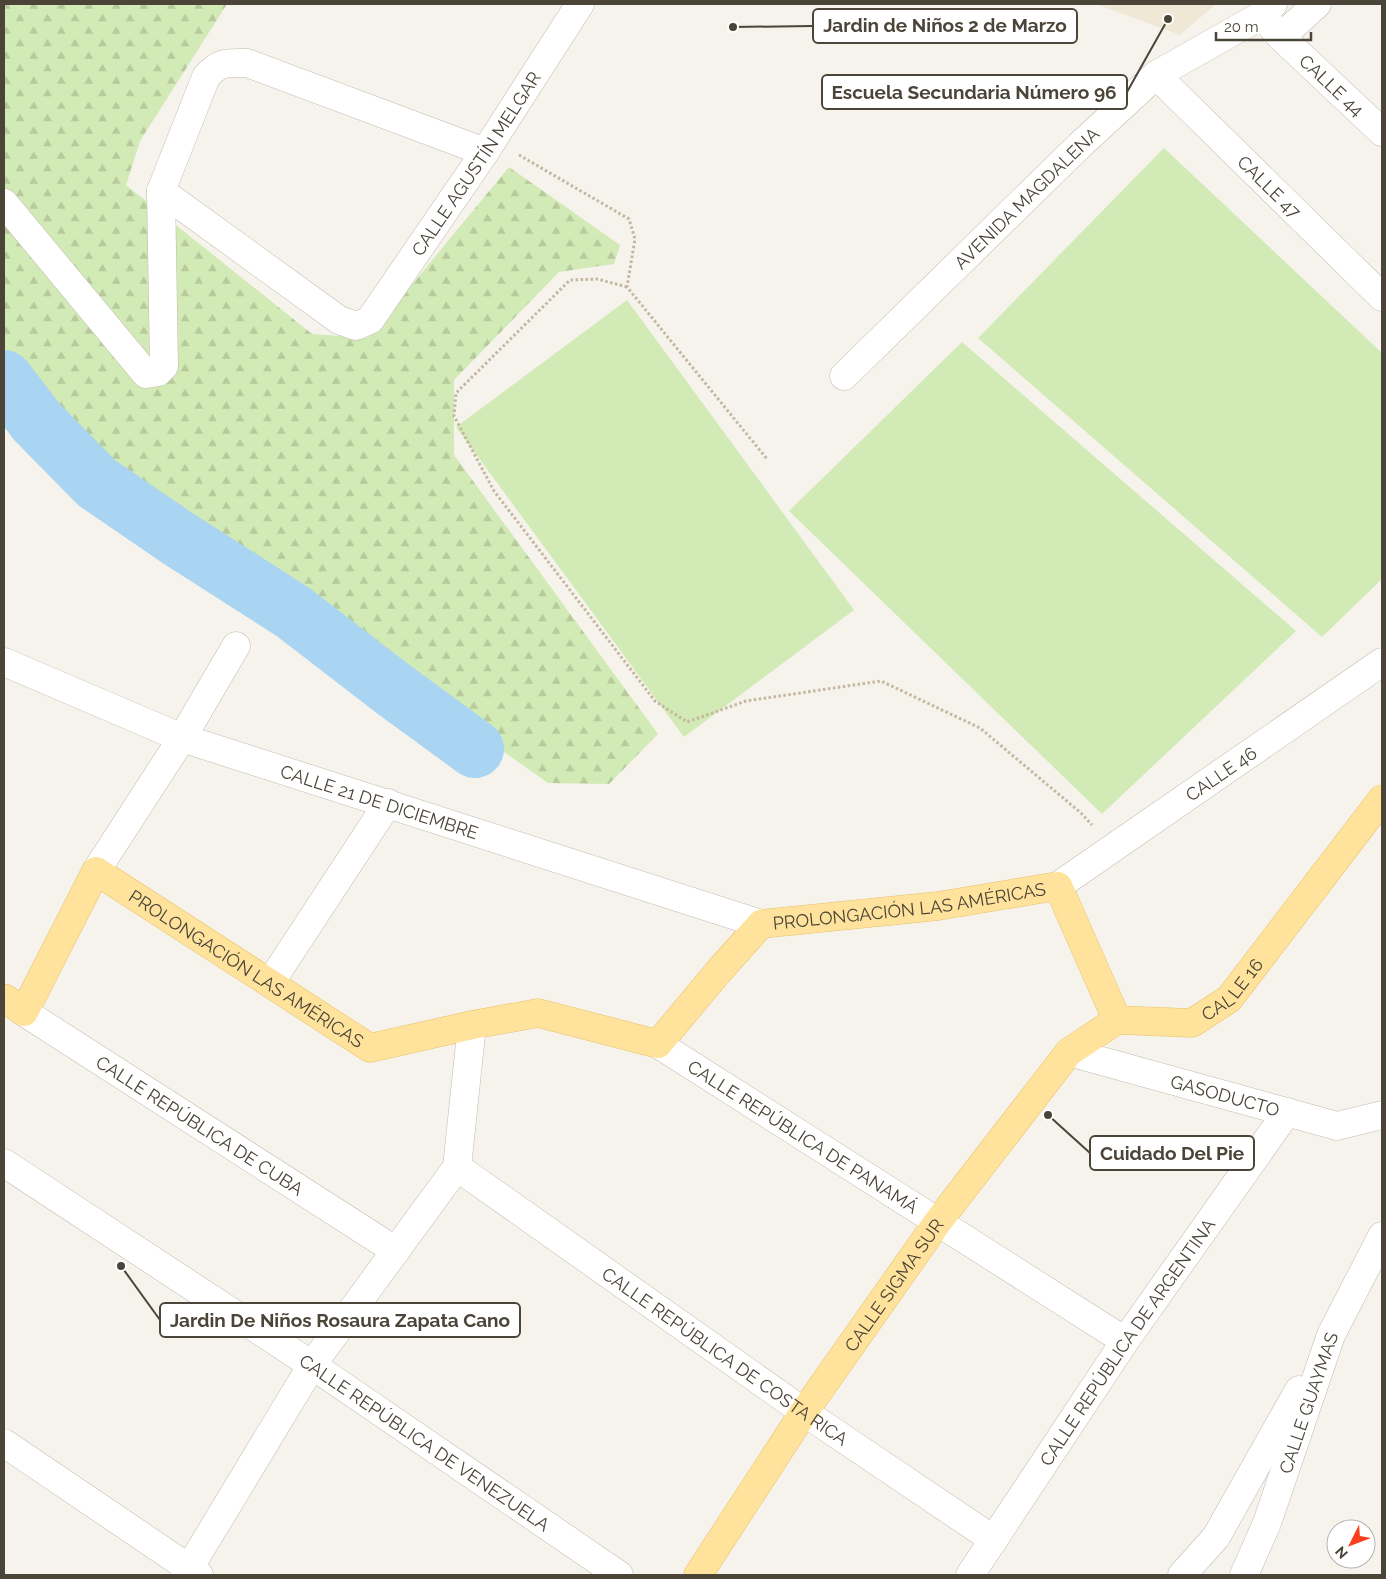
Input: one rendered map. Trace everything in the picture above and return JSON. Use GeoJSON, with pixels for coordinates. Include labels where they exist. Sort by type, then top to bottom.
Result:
{"type":"FeatureCollection","features":[{"type":"Feature","properties":{"kind":"main road","name":"CALLE 16"},"geometry":{"type":"LineString","coordinates":[[1117,1020],[1192,1024],[1229,999],[1382,799]]}},
{"type":"Feature","properties":{"kind":"main road","name":"PROLONGACIÓN LAS AMÉRICAS"},"geometry":{"type":"LineString","coordinates":[[96,871],[370,1048],[472,1025],[538,1013],[658,1044],[761,924],[938,906],[1058,886]]}},
{"type":"Feature","properties":{"kind":"main road"},"geometry":{"type":"LineString","coordinates":[[14,1005],[96,871]]}},
{"type":"Feature","properties":{"kind":"main road"},"geometry":{"type":"LineString","coordinates":[[1058,886],[1117,1020]]}},
{"type":"Feature","properties":{"kind":"main road","name":"CALLE SIGMA SUR"},"geometry":{"type":"LineString","coordinates":[[698,1575],[804,1412],[937,1223],[1069,1052],[1117,1020]]}},
{"type":"Feature","properties":{"kind":"street","name":"CALLE AGUSTÍN MELGAR"},"geometry":{"type":"LineString","coordinates":[[161,191],[339,320],[356,326],[370,320],[489,146],[580,4]]}},
{"type":"Feature","properties":{"kind":"street"},"geometry":{"type":"LineString","coordinates":[[1281,37],[1317,4]]}},
{"type":"Feature","properties":{"kind":"street","name":"CALLE 44"},"geometry":{"type":"LineString","coordinates":[[1267,10],[1281,37],[1382,132]]}},
{"type":"Feature","properties":{"kind":"street","name":"AVENIDA MAGDALENA"},"geometry":{"type":"LineString","coordinates":[[844,376],[1079,146],[1156,75],[1267,10]]}},
{"type":"Feature","properties":{"kind":"street"},"geometry":{"type":"LineString","coordinates":[[4,203],[146,374],[158,372],[164,366],[161,191],[206,76],[216,66],[230,63],[247,64],[489,146]]}},
{"type":"Feature","properties":{"kind":"street","name":"CALLE 47"},"geometry":{"type":"LineString","coordinates":[[1156,75],[1382,297]]}},
{"type":"Feature","properties":{"kind":"street"},"geometry":{"type":"LineString","coordinates":[[96,871],[182,738],[236,646]]}},
{"type":"Feature","properties":{"kind":"street","name":"CALLE 21 DE DICIEMBRE"},"geometry":{"type":"LineString","coordinates":[[4,662],[182,738],[761,924]]}},
{"type":"Feature","properties":{"kind":"street","name":"CALLE 46"},"geometry":{"type":"LineString","coordinates":[[1058,886],[1382,662]]}},
{"type":"Feature","properties":{"kind":"street"},"geometry":{"type":"LineString","coordinates":[[270,983],[388,803]]}},
{"type":"Feature","properties":{"kind":"street","name":"CALLE REPÚBLICA DE CUBA"},"geometry":{"type":"LineString","coordinates":[[14,1005],[396,1251]]}},
{"type":"Feature","properties":{"kind":"street"},"geometry":{"type":"LineString","coordinates":[[4,1443],[191,1573],[312,1365],[457,1167],[472,1025]]}},
{"type":"Feature","properties":{"kind":"street","name":"CALLE REPÚBLICA DE PANAMÁ"},"geometry":{"type":"LineString","coordinates":[[658,1044],[1125,1342]]}},
{"type":"Feature","properties":{"kind":"street","name":"GASODUCTO"},"geometry":{"type":"LineString","coordinates":[[1069,1052],[1337,1126],[1382,1114]]}},
{"type":"Feature","properties":{"kind":"street","name":"CALLE REPÚBLICA DE ARGENTINA"},"geometry":{"type":"LineString","coordinates":[[970,1575],[1125,1342],[1287,1112]]}},
{"type":"Feature","properties":{"kind":"street","name":"CALLE REPÚBLICA DE VENEZUELA"},"geometry":{"type":"LineString","coordinates":[[4,1163],[312,1365],[619,1575]]}},
{"type":"Feature","properties":{"kind":"street","name":"CALLE REPÚBLICA DE COSTA RICA"},"geometry":{"type":"LineString","coordinates":[[457,1167],[804,1412],[994,1540]]}},
{"type":"Feature","properties":{"kind":"street","name":"CALLE GUAYMAS"},"geometry":{"type":"LineString","coordinates":[[1244,1575],[1267,1523],[1331,1334],[1382,1236]]}},
{"type":"Feature","properties":{"kind":"street"},"geometry":{"type":"LineString","coordinates":[[1182,1575],[1216,1537],[1331,1334]]}},
{"type":"Feature","properties":{"kind":"path"},"geometry":{"type":"LineString","coordinates":[[489,146],[629,219],[635,239],[626,287]]}},
{"type":"Feature","properties":{"kind":"path"},"geometry":{"type":"LineString","coordinates":[[767,459],[626,287],[597,279],[570,280],[456,393],[454,416],[494,491],[655,701],[687,722],[746,701],[881,681],[980,728],[1081,813],[1113,848]]}},
{"type":"Feature","properties":{"kind":"shaded area"},"geometry":{"type":"Polygon","coordinates":[[[1096,4],[1216,4],[1180,35],[1096,4]]]}},
{"type":"Feature","properties":{"kind":"green space"},"geometry":{"type":"Polygon","coordinates":[[[4,4],[227,4],[140,141],[126,185],[312,334],[368,338],[509,167],[620,245],[614,264],[559,272],[454,380],[454,455],[658,734],[609,784],[548,783],[449,713],[285,581],[76,445],[4,360],[4,4]]]}},
{"type":"Feature","properties":{"kind":"green space"},"geometry":{"type":"Polygon","coordinates":[[[1164,148],[1382,353],[1382,579],[1322,637],[978,338],[1164,148]]]}},
{"type":"Feature","properties":{"kind":"green space"},"geometry":{"type":"Polygon","coordinates":[[[627,300],[854,610],[684,737],[456,427],[627,300]]]}},
{"type":"Feature","properties":{"kind":"green space"},"geometry":{"type":"Polygon","coordinates":[[[962,342],[1296,631],[1102,814],[789,511],[962,342]]]}},
{"type":"Feature","properties":{"kind":"waterway"},"geometry":{"type":"LineString","coordinates":[[4,379],[37,422],[97,483],[179,539],[293,612],[475,749]]}},
{"type":"Feature","properties":{"kind":"place","name":"Escuela Secundaria Número 96"},"geometry":{"type":"Point","coordinates":[1168,19]}},
{"type":"Feature","properties":{"kind":"place","name":"Jardin de Niños 2 de Marzo"},"geometry":{"type":"Point","coordinates":[733,27]}},
{"type":"Feature","properties":{"kind":"place","name":"Cuidado Del Pie"},"geometry":{"type":"Point","coordinates":[1048,1115]}},
{"type":"Feature","properties":{"kind":"place","name":"Jardin De Niños Rosaura Zapata Cano"},"geometry":{"type":"Point","coordinates":[121,1266]}}]}
